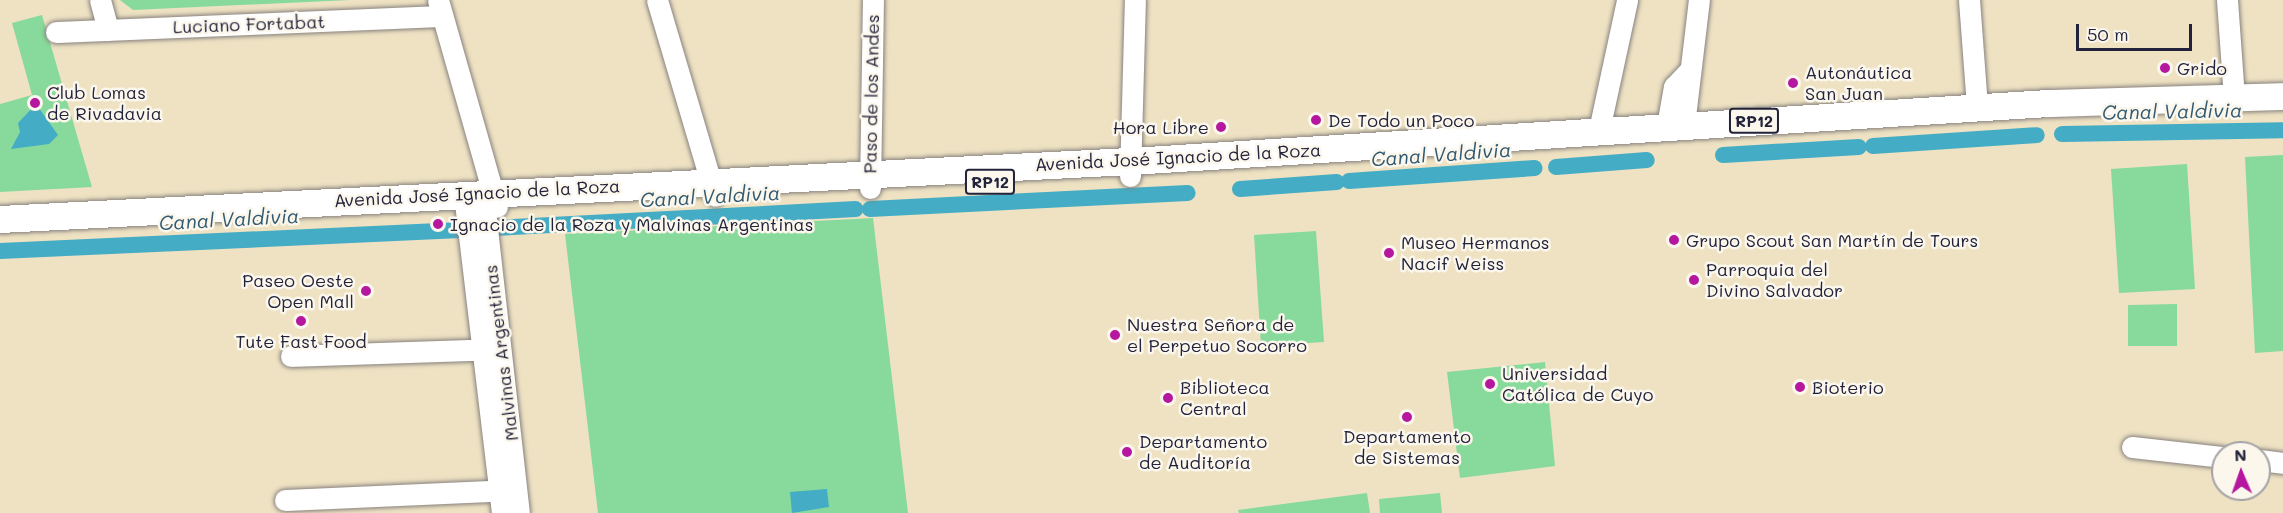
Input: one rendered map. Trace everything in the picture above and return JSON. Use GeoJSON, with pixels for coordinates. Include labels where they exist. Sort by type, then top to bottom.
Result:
{"type":"FeatureCollection","features":[{"type":"Feature","properties":{"kind":"main road","name":"Avenida José Ignacio de la Roza"},"geometry":{"type":"LineString","coordinates":[[1131,168],[1676,125],[1977,107],[2283,96]]}},
{"type":"Feature","properties":{"kind":"main road","name":"Avenida José Ignacio de la Roza"},"geometry":{"type":"LineString","coordinates":[[0,233],[480,213],[713,189],[2048,118],[2283,112]]}},
{"type":"Feature","properties":{"kind":"main road","name":"Avenida José Ignacio de la Roza"},"geometry":{"type":"LineString","coordinates":[[0,219],[480,213]]}},
{"type":"Feature","properties":{"kind":"street"},"geometry":{"type":"LineString","coordinates":[[100,0],[108,30]]}},
{"type":"Feature","properties":{"kind":"street"},"geometry":{"type":"LineString","coordinates":[[657,0],[713,189]]}},
{"type":"Feature","properties":{"kind":"street","name":"Paso de los Andes"},"geometry":{"type":"LineString","coordinates":[[870,181],[873,0]]}},
{"type":"Feature","properties":{"kind":"street"},"geometry":{"type":"LineString","coordinates":[[1131,168],[1135,0]]}},
{"type":"Feature","properties":{"kind":"street"},"geometry":{"type":"LineString","coordinates":[[1599,130],[1628,0]]}},
{"type":"Feature","properties":{"kind":"street"},"geometry":{"type":"LineString","coordinates":[[1676,125],[1690,70],[1699,0]]}},
{"type":"Feature","properties":{"kind":"street"},"geometry":{"type":"LineString","coordinates":[[1969,0],[1977,107]]}},
{"type":"Feature","properties":{"kind":"street"},"geometry":{"type":"LineString","coordinates":[[2228,0],[2234,98]]}},
{"type":"Feature","properties":{"kind":"street","name":"Luciano Fortabat"},"geometry":{"type":"LineString","coordinates":[[56,32],[440,8]]}},
{"type":"Feature","properties":{"kind":"street","name":"Malvinas Argentinas"},"geometry":{"type":"LineString","coordinates":[[440,8],[480,213],[508,490],[519,513]]}},
{"type":"Feature","properties":{"kind":"street"},"geometry":{"type":"LineString","coordinates":[[291,356],[492,349]]}},
{"type":"Feature","properties":{"kind":"street"},"geometry":{"type":"LineString","coordinates":[[2132,447],[2211,456]]}},
{"type":"Feature","properties":{"kind":"street"},"geometry":{"type":"LineString","coordinates":[[285,500],[508,490]]}},
{"type":"Feature","properties":{"kind":"street","name":"Malvinas Argentinas"},"geometry":{"type":"LineString","coordinates":[[502,513],[508,490]]}},
{"type":"Feature","properties":{"kind":"green space"},"geometry":{"type":"Polygon","coordinates":[[[120,0],[350,0],[133,10],[120,0]]]}},
{"type":"Feature","properties":{"kind":"green space","name":"Club Lomas de Rivadavia"},"geometry":{"type":"Polygon","coordinates":[[[42,15],[92,187],[0,192],[0,104],[32,95],[12,23],[42,15]]]}},
{"type":"Feature","properties":{"kind":"green space"},"geometry":{"type":"Polygon","coordinates":[[[2283,155],[2283,351],[2255,353],[2245,157],[2283,155]]]}},
{"type":"Feature","properties":{"kind":"green space"},"geometry":{"type":"Polygon","coordinates":[[[2187,164],[2195,289],[2119,293],[2111,169],[2187,164]]]}},
{"type":"Feature","properties":{"kind":"green space"},"geometry":{"type":"Polygon","coordinates":[[[873,218],[908,513],[598,513],[565,234],[873,218]]]}},
{"type":"Feature","properties":{"kind":"green space"},"geometry":{"type":"Polygon","coordinates":[[[1316,231],[1324,342],[1261,346],[1254,235],[1316,231]]]}},
{"type":"Feature","properties":{"kind":"green space"},"geometry":{"type":"Polygon","coordinates":[[[2177,304],[2177,346],[2128,346],[2128,305],[2177,304]]]}},
{"type":"Feature","properties":{"kind":"green space"},"geometry":{"type":"Polygon","coordinates":[[[1545,362],[1555,466],[1460,478],[1447,372],[1545,362]]]}},
{"type":"Feature","properties":{"kind":"green space"},"geometry":{"type":"Polygon","coordinates":[[[1367,493],[1370,513],[1239,513],[1238,510],[1367,493]]]}},
{"type":"Feature","properties":{"kind":"green space"},"geometry":{"type":"Polygon","coordinates":[[[1440,493],[1442,513],[1380,513],[1379,499],[1440,493]]]}},
{"type":"Feature","properties":{"kind":"water"},"geometry":{"type":"Polygon","coordinates":[[[36,104],[58,135],[49,144],[11,149],[20,132],[18,123],[36,104]]]}},
{"type":"Feature","properties":{"kind":"water"},"geometry":{"type":"Polygon","coordinates":[[[827,489],[829,507],[792,513],[790,492],[827,489]]]}},
{"type":"Feature","properties":{"kind":"waterway","name":"Canal Valdivia"},"geometry":{"type":"LineString","coordinates":[[2062,134],[2283,130]]}},
{"type":"Feature","properties":{"kind":"waterway","name":"Canal Valdivia"},"geometry":{"type":"LineString","coordinates":[[1873,146],[2037,135]]}},
{"type":"Feature","properties":{"kind":"waterway","name":"Canal Valdivia"},"geometry":{"type":"LineString","coordinates":[[1723,155],[1859,147]]}},
{"type":"Feature","properties":{"kind":"waterway","name":"Canal Valdivia"},"geometry":{"type":"LineString","coordinates":[[1556,167],[1647,160]]}},
{"type":"Feature","properties":{"kind":"waterway","name":"Canal Valdivia"},"geometry":{"type":"LineString","coordinates":[[1349,181],[1535,168]]}},
{"type":"Feature","properties":{"kind":"waterway","name":"Canal Valdivia"},"geometry":{"type":"LineString","coordinates":[[1240,189],[1337,182]]}},
{"type":"Feature","properties":{"kind":"waterway","name":"Canal Valdivia"},"geometry":{"type":"LineString","coordinates":[[870,209],[1188,193]]}},
{"type":"Feature","properties":{"kind":"waterway","name":"Canal Valdivia"},"geometry":{"type":"LineString","coordinates":[[495,228],[855,209]]}},
{"type":"Feature","properties":{"kind":"waterway","name":"Canal Valdivia"},"geometry":{"type":"LineString","coordinates":[[0,251],[461,230]]}},
{"type":"Feature","properties":{"kind":"place","name":"Grido"},"geometry":{"type":"Point","coordinates":[2165,68]}},
{"type":"Feature","properties":{"kind":"place","name":"Autonáutica San Juan"},"geometry":{"type":"Point","coordinates":[1793,83]}},
{"type":"Feature","properties":{"kind":"place","name":"Club Lomas de Rivadavia"},"geometry":{"type":"Point","coordinates":[35,103]}},
{"type":"Feature","properties":{"kind":"place","name":"De Todo un Poco"},"geometry":{"type":"Point","coordinates":[1316,120]}},
{"type":"Feature","properties":{"kind":"place","name":"Hora Libre"},"geometry":{"type":"Point","coordinates":[1221,127]}},
{"type":"Feature","properties":{"kind":"place","name":"Ignacio de la Roza y Malvinas Argentinas"},"geometry":{"type":"Point","coordinates":[438,224]}},
{"type":"Feature","properties":{"kind":"place","name":"Grupo Scout San Martín de Tours"},"geometry":{"type":"Point","coordinates":[1674,240]}},
{"type":"Feature","properties":{"kind":"place","name":"Museo Hermanos Nacif Weiss"},"geometry":{"type":"Point","coordinates":[1389,253]}},
{"type":"Feature","properties":{"kind":"place","name":"Parroquia del Divino Salvador"},"geometry":{"type":"Point","coordinates":[1694,280]}},
{"type":"Feature","properties":{"kind":"place","name":"Paseo Oeste Open Mall"},"geometry":{"type":"Point","coordinates":[366,291]}},
{"type":"Feature","properties":{"kind":"place","name":"Tute Fast Food"},"geometry":{"type":"Point","coordinates":[301,321]}},
{"type":"Feature","properties":{"kind":"place","name":"Nuestra Señora de el Perpetuo Socorro"},"geometry":{"type":"Point","coordinates":[1115,335]}},
{"type":"Feature","properties":{"kind":"place","name":"Universidad Católica de Cuyo"},"geometry":{"type":"Point","coordinates":[1490,384]}},
{"type":"Feature","properties":{"kind":"place","name":"Bioterio"},"geometry":{"type":"Point","coordinates":[1800,387]}},
{"type":"Feature","properties":{"kind":"place","name":"Biblioteca Central"},"geometry":{"type":"Point","coordinates":[1168,398]}},
{"type":"Feature","properties":{"kind":"place","name":"Departamento de Sistemas"},"geometry":{"type":"Point","coordinates":[1407,417]}},
{"type":"Feature","properties":{"kind":"place","name":"Departamento de Auditoría"},"geometry":{"type":"Point","coordinates":[1127,452]}}]}
